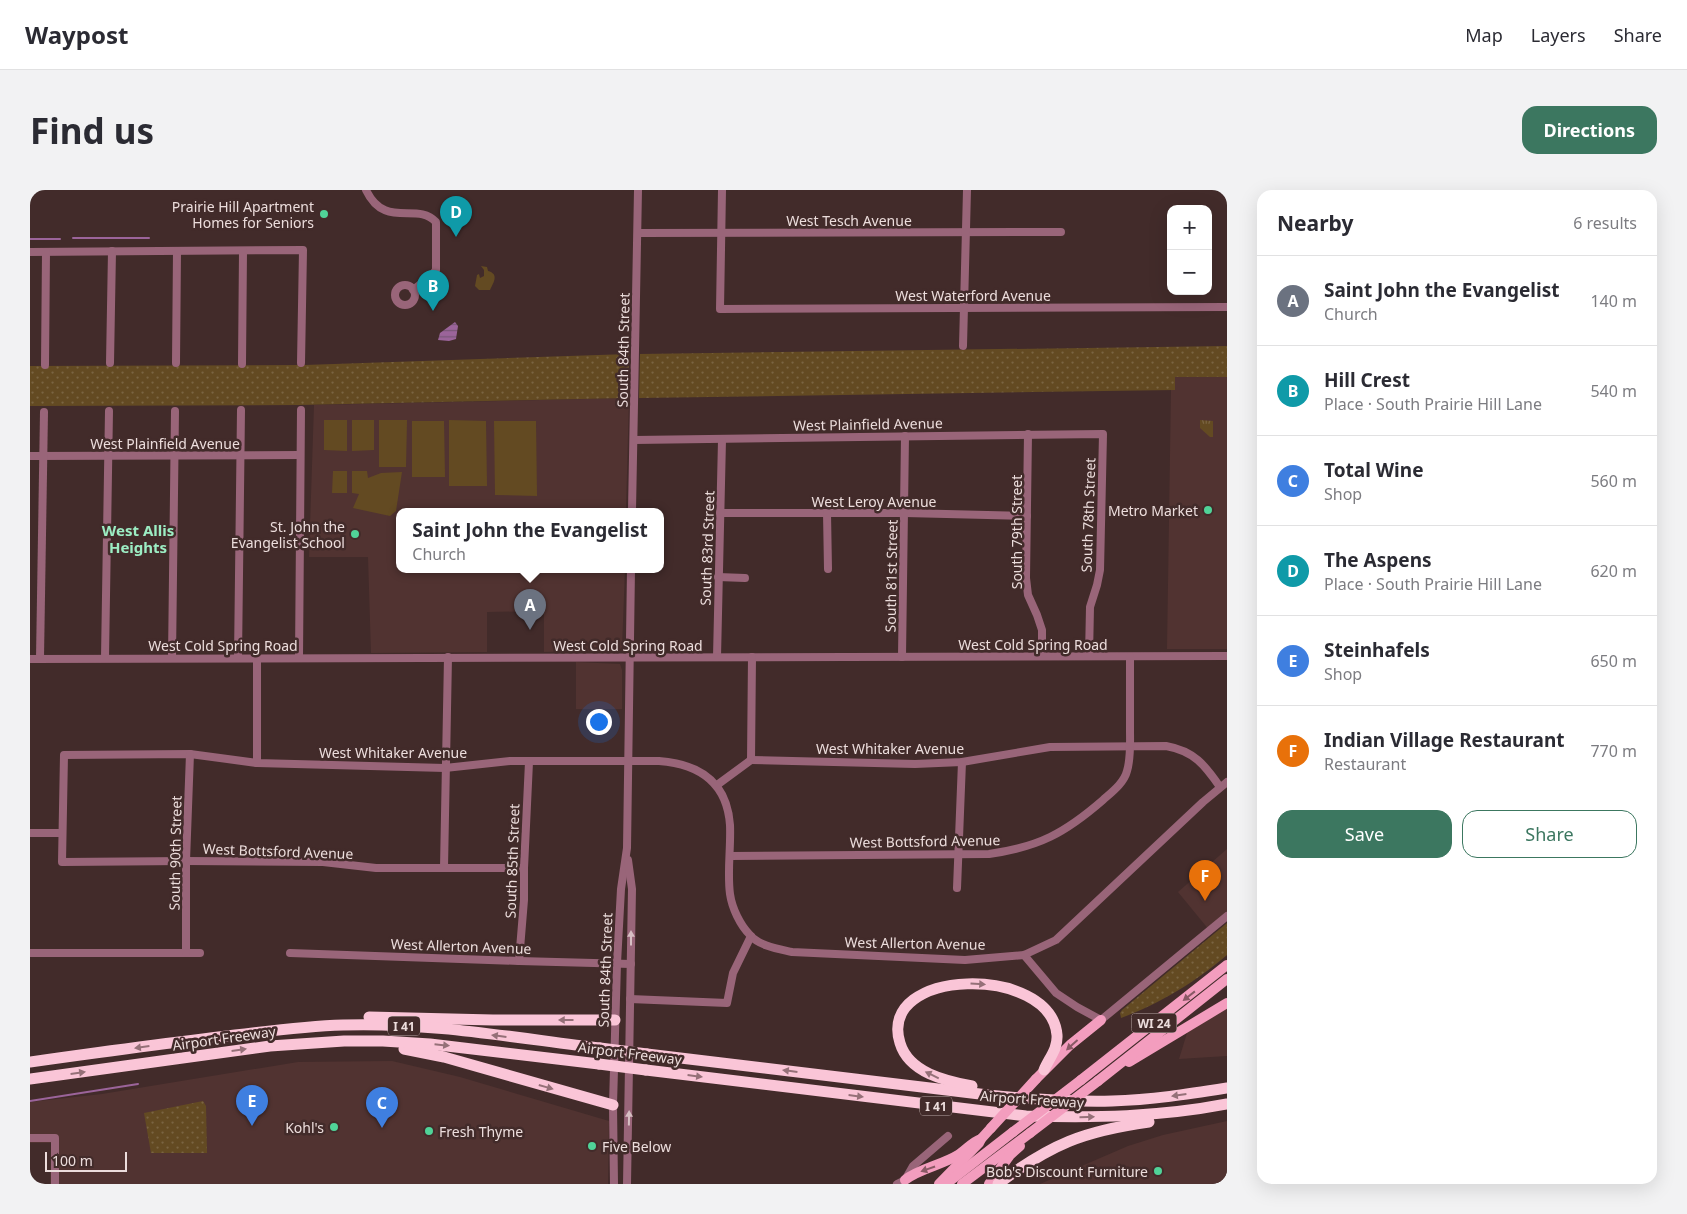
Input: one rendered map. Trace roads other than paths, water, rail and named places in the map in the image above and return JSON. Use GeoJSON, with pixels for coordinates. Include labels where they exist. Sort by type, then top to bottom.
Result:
{"type":"FeatureCollection","features":[{"type":"Feature","properties":{"kind":"highway"},"geometry":{"type":"LineString","coordinates":[[1012,1098],[996,1091],[939,1078],[916,1065],[905,1054],[898,1038],[898,1027],[901,1017],[910,1003],[933,990],[960,984],[993,985],[1027,996],[1043,1008],[1056,1027],[1056,1045],[1053,1056],[1040,1075]]}},
{"type":"Feature","properties":{"kind":"highway"},"geometry":{"type":"LineString","coordinates":[[207,1038],[259,1026],[335,1018],[615,1020]]}},
{"type":"Feature","properties":{"kind":"highway","name":"Airport Freeway"},"geometry":{"type":"LineString","coordinates":[[30,1062],[308,1026],[376,1025],[440,1029],[1012,1098],[1113,1101],[1164,1097],[1227,1088]]}},
{"type":"Feature","properties":{"kind":"highway","name":"Airport Freeway"},"geometry":{"type":"LineString","coordinates":[[30,1079],[270,1046],[383,1041],[430,1044],[1026,1116],[1122,1117],[1161,1114],[1227,1104]]}},
{"type":"Feature","properties":{"kind":"highway"},"geometry":{"type":"LineString","coordinates":[[306,1043],[319,1047],[391,1047],[417,1051],[614,1105]]}},
{"type":"Feature","properties":{"kind":"highway"},"geometry":{"type":"LineString","coordinates":[[998,1184],[1048,1150],[1083,1135],[1108,1128],[1197,1115],[1213,1107]]}},
{"type":"Feature","properties":{"kind":"main road","name":"WI 24"},"geometry":{"type":"LineString","coordinates":[[946,1184],[1227,966]]}},
{"type":"Feature","properties":{"kind":"main road","name":"WI 24"},"geometry":{"type":"LineString","coordinates":[[962,1184],[1227,979]]}},
{"type":"Feature","properties":{"kind":"main road"},"geometry":{"type":"LineString","coordinates":[[1101,1078],[1227,1003]]}},
{"type":"Feature","properties":{"kind":"main road"},"geometry":{"type":"LineString","coordinates":[[939,1184],[1040,1075],[1070,1045],[1101,1020]]}},
{"type":"Feature","properties":{"kind":"main road"},"geometry":{"type":"LineString","coordinates":[[989,1184],[1010,1155],[1030,1133]]}},
{"type":"Feature","properties":{"kind":"main road"},"geometry":{"type":"LineString","coordinates":[[901,1182],[914,1174],[948,1160],[981,1139]]}},
{"type":"Feature","properties":{"kind":"street"},"geometry":{"type":"LineString","coordinates":[[366,190],[373,202],[385,211],[399,214],[428,215],[436,222],[436,270],[413,290]]}},
{"type":"Feature","properties":{"kind":"street","name":"South 84th Street"},"geometry":{"type":"LineString","coordinates":[[632,508],[638,190]]}},
{"type":"Feature","properties":{"kind":"street"},"geometry":{"type":"LineString","coordinates":[[721,233],[722,190]]}},
{"type":"Feature","properties":{"kind":"street"},"geometry":{"type":"LineString","coordinates":[[964,346],[967,190]]}},
{"type":"Feature","properties":{"kind":"street","name":"West Tesch Avenue"},"geometry":{"type":"LineString","coordinates":[[638,233],[1061,232]]}},
{"type":"Feature","properties":{"kind":"street","name":"West Waterford Avenue"},"geometry":{"type":"LineString","coordinates":[[721,233],[720,309],[1227,307]]}},
{"type":"Feature","properties":{"kind":"street"},"geometry":{"type":"LineString","coordinates":[[30,252],[302,250],[302,363]]}},
{"type":"Feature","properties":{"kind":"street"},"geometry":{"type":"LineString","coordinates":[[110,364],[112,251]]}},
{"type":"Feature","properties":{"kind":"street"},"geometry":{"type":"LineString","coordinates":[[176,363],[178,251]]}},
{"type":"Feature","properties":{"kind":"street"},"geometry":{"type":"LineString","coordinates":[[242,364],[243,251]]}},
{"type":"Feature","properties":{"kind":"street"},"geometry":{"type":"LineString","coordinates":[[45,365],[46,252]]}},
{"type":"Feature","properties":{"kind":"street"},"geometry":{"type":"LineString","coordinates":[[238,658],[241,410]]}},
{"type":"Feature","properties":{"kind":"street"},"geometry":{"type":"LineString","coordinates":[[299,658],[301,410]]}},
{"type":"Feature","properties":{"kind":"street"},"geometry":{"type":"LineString","coordinates":[[105,658],[109,411]]}},
{"type":"Feature","properties":{"kind":"street"},"geometry":{"type":"LineString","coordinates":[[172,658],[176,411]]}},
{"type":"Feature","properties":{"kind":"street"},"geometry":{"type":"LineString","coordinates":[[40,658],[44,412]]}},
{"type":"Feature","properties":{"kind":"street","name":"South 79th Street"},"geometry":{"type":"LineString","coordinates":[[1028,434],[1026,578],[1028,595],[1042,630],[1042,656]]}},
{"type":"Feature","properties":{"kind":"street","name":"West Plainfield Avenue"},"geometry":{"type":"LineString","coordinates":[[634,440],[1102,434]]}},
{"type":"Feature","properties":{"kind":"street","name":"South 78th Street"},"geometry":{"type":"LineString","coordinates":[[1089,656],[1090,607],[1098,585],[1100,570],[1102,434]]}},
{"type":"Feature","properties":{"kind":"street","name":"South 81st Street"},"geometry":{"type":"LineString","coordinates":[[902,657],[905,436]]}},
{"type":"Feature","properties":{"kind":"street","name":"South 83rd Street"},"geometry":{"type":"LineString","coordinates":[[717,657],[722,440]]}},
{"type":"Feature","properties":{"kind":"street","name":"West Plainfield Avenue"},"geometry":{"type":"LineString","coordinates":[[30,456],[300,455]]}},
{"type":"Feature","properties":{"kind":"street"},"geometry":{"type":"LineString","coordinates":[[827,513],[828,569]]}},
{"type":"Feature","properties":{"kind":"street","name":"West Leroy Avenue"},"geometry":{"type":"LineString","coordinates":[[720,514],[905,513],[1027,516]]}},
{"type":"Feature","properties":{"kind":"street","name":"South 84th Street"},"geometry":{"type":"LineString","coordinates":[[627,1184],[632,889],[627,848],[631,573]]}},
{"type":"Feature","properties":{"kind":"street"},"geometry":{"type":"LineString","coordinates":[[718,577],[745,578]]}},
{"type":"Feature","properties":{"kind":"street","name":"West Cold Spring Road"},"geometry":{"type":"LineString","coordinates":[[30,658],[1227,656]]}},
{"type":"Feature","properties":{"kind":"street"},"geometry":{"type":"LineString","coordinates":[[444,868],[448,657]]}},
{"type":"Feature","properties":{"kind":"street"},"geometry":{"type":"LineString","coordinates":[[630,999],[727,1003],[733,973],[751,936],[737,916],[730,896],[728,817],[717,785],[751,760],[752,657]]}},
{"type":"Feature","properties":{"kind":"street"},"geometry":{"type":"LineString","coordinates":[[1130,657],[1130,746]]}},
{"type":"Feature","properties":{"kind":"street"},"geometry":{"type":"LineString","coordinates":[[257,658],[257,763]]}},
{"type":"Feature","properties":{"kind":"street","name":"West Bottsford Avenue"},"geometry":{"type":"LineString","coordinates":[[730,856],[959,855],[1014,851],[1042,842],[1084,817],[1122,781],[1127,772],[1130,746]]}},
{"type":"Feature","properties":{"kind":"street","name":"West Whitaker Avenue"},"geometry":{"type":"LineString","coordinates":[[751,760],[915,764],[962,762],[1037,748],[1166,746],[1179,748],[1191,754],[1224,785]]}},
{"type":"Feature","properties":{"kind":"street","name":"West Whitaker Avenue"},"geometry":{"type":"LineString","coordinates":[[61,833],[64,755],[190,754],[257,763],[445,768],[510,761],[677,762],[703,774],[717,785]]}},
{"type":"Feature","properties":{"kind":"street","name":"South 90th Street"},"geometry":{"type":"LineString","coordinates":[[186,953],[186,861],[190,754]]}},
{"type":"Feature","properties":{"kind":"street","name":"South 85th Street"},"geometry":{"type":"LineString","coordinates":[[519,961],[524,900],[529,762]]}},
{"type":"Feature","properties":{"kind":"street"},"geometry":{"type":"LineString","coordinates":[[957,888],[962,762]]}},
{"type":"Feature","properties":{"kind":"street","name":"West Allerton Avenue"},"geometry":{"type":"LineString","coordinates":[[751,936],[768,946],[792,952],[965,960],[1024,955],[1056,940],[1224,785]]}},
{"type":"Feature","properties":{"kind":"street"},"geometry":{"type":"LineString","coordinates":[[30,833],[61,833]]}},
{"type":"Feature","properties":{"kind":"street","name":"West Bottsford Avenue"},"geometry":{"type":"LineString","coordinates":[[61,833],[62,862],[323,862],[376,868],[524,868]]}},
{"type":"Feature","properties":{"kind":"street","name":"South 84th Street"},"geometry":{"type":"LineString","coordinates":[[614,1184],[617,962],[621,889],[627,848]]}},
{"type":"Feature","properties":{"kind":"street"},"geometry":{"type":"LineString","coordinates":[[1024,955],[1056,993],[1101,1020],[1227,916]]}},
{"type":"Feature","properties":{"kind":"street"},"geometry":{"type":"LineString","coordinates":[[30,953],[200,953]]}},
{"type":"Feature","properties":{"kind":"street","name":"West Allerton Avenue"},"geometry":{"type":"LineString","coordinates":[[290,953],[519,961],[617,962],[631,964]]}},
{"type":"Feature","properties":{"kind":"street"},"geometry":{"type":"LineString","coordinates":[[615,1020],[630,1020]]}},
{"type":"Feature","properties":{"kind":"street"},"geometry":{"type":"LineString","coordinates":[[614,1105],[629,1095]]}},
{"type":"Feature","properties":{"kind":"street"},"geometry":{"type":"LineString","coordinates":[[901,1182],[910,1170],[948,1136]]}},
{"type":"Feature","properties":{"kind":"street"},"geometry":{"type":"LineString","coordinates":[[30,1138],[55,1138],[55,1184]]}},
{"type":"Feature","properties":{"kind":"waterway"},"geometry":{"type":"LineString","coordinates":[[73,238],[149,238]]}},
{"type":"Feature","properties":{"kind":"waterway"},"geometry":{"type":"LineString","coordinates":[[30,239],[60,239]]}},
{"type":"Feature","properties":{"kind":"waterway"},"geometry":{"type":"LineString","coordinates":[[30,1101],[138,1084]]}},
{"type":"Feature","properties":{"kind":"place","name":"Prairie Hill Apartment Homes for Seniors"},"geometry":{"type":"Point","coordinates":[324,214]}},
{"type":"Feature","properties":{"kind":"place","name":"The Aspens"},"geometry":{"type":"Point","coordinates":[456,237]}},
{"type":"Feature","properties":{"kind":"place","name":"Hill Crest"},"geometry":{"type":"Point","coordinates":[433,311]}},
{"type":"Feature","properties":{"kind":"place","name":"Metro Market"},"geometry":{"type":"Point","coordinates":[1208,510]}},
{"type":"Feature","properties":{"kind":"place","name":"St. John the Evangelist School"},"geometry":{"type":"Point","coordinates":[355,534]}},
{"type":"Feature","properties":{"kind":"place","name":"Saint John the Evangelist"},"geometry":{"type":"Point","coordinates":[530,630]}},
{"type":"Feature","properties":{"kind":"place","name":"Indian Village Restaurant"},"geometry":{"type":"Point","coordinates":[1205,901]}},
{"type":"Feature","properties":{"kind":"place","name":"Steinhafels"},"geometry":{"type":"Point","coordinates":[252,1126]}},
{"type":"Feature","properties":{"kind":"place","name":"Kohl's"},"geometry":{"type":"Point","coordinates":[334,1127]}},
{"type":"Feature","properties":{"kind":"place","name":"Total Wine"},"geometry":{"type":"Point","coordinates":[382,1128]}},
{"type":"Feature","properties":{"kind":"place","name":"Fresh Thyme"},"geometry":{"type":"Point","coordinates":[429,1131]}},
{"type":"Feature","properties":{"kind":"place","name":"Five Below"},"geometry":{"type":"Point","coordinates":[592,1146]}},
{"type":"Feature","properties":{"kind":"place","name":"Bob's Discount Furniture"},"geometry":{"type":"Point","coordinates":[1158,1171]}},
{"type":"Feature","properties":{"kind":"district","name":"West Allis Heights"},"geometry":{"type":"Point","coordinates":[138,538]}}]}
